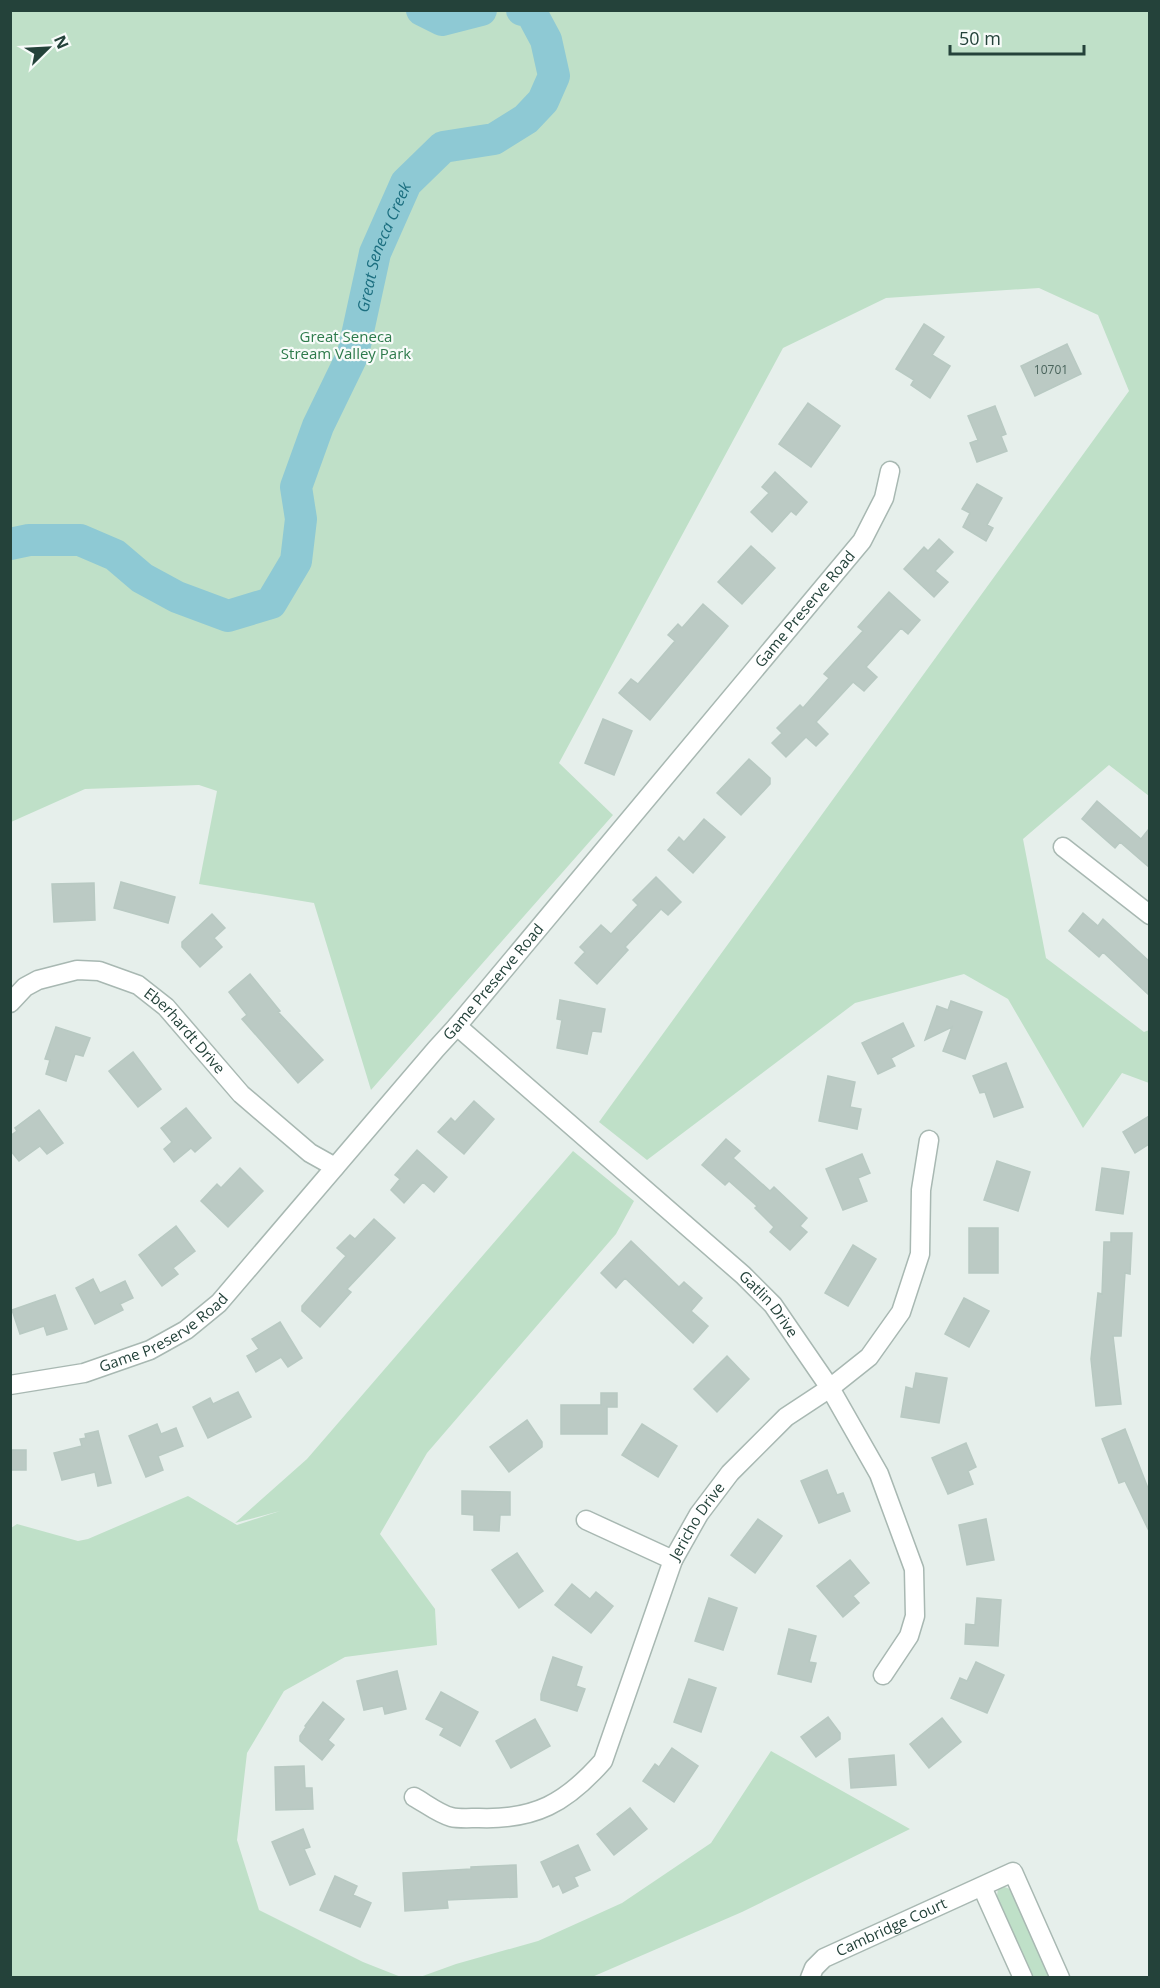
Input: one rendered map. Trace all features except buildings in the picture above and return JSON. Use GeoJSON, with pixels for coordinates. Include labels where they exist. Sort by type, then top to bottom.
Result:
{"type":"FeatureCollection","features":[{"type":"Feature","properties":{"kind":"street","name":"Game Preserve Road"},"geometry":{"type":"LineString","coordinates":[[10,1385],[84,1373],[150,1350],[186,1330],[219,1304],[457,1026],[862,541],[884,498],[890,471]]}},
{"type":"Feature","properties":{"kind":"street"},"geometry":{"type":"LineString","coordinates":[[1063,847],[1149,915]]}},
{"type":"Feature","properties":{"kind":"street","name":"Eberhardt Drive"},"geometry":{"type":"LineString","coordinates":[[10,1003],[25,987],[38,980],[77,970],[99,971],[138,985],[166,1007],[241,1094],[310,1153],[335,1167]]}},
{"type":"Feature","properties":{"kind":"street","name":"Gatlin Drive"},"geometry":{"type":"LineString","coordinates":[[457,1026],[743,1275],[773,1305],[830,1388],[879,1474],[914,1569],[915,1616],[909,1636],[883,1675]]}},
{"type":"Feature","properties":{"kind":"street","name":"Jericho Drive"},"geometry":{"type":"LineString","coordinates":[[414,1797],[450,1817],[523,1816],[551,1805],[584,1783],[603,1761],[673,1560],[699,1514],[730,1473],[786,1418],[830,1388],[869,1357],[901,1312],[920,1254],[921,1190],[929,1140]]}},
{"type":"Feature","properties":{"kind":"street"},"geometry":{"type":"LineString","coordinates":[[586,1520],[673,1560]]}},
{"type":"Feature","properties":{"kind":"street","name":"Cambridge Court"},"geometry":{"type":"LineString","coordinates":[[810,1977],[814,1968],[824,1958],[1013,1872],[1060,1977]]}},
{"type":"Feature","properties":{"kind":"street"},"geometry":{"type":"LineString","coordinates":[[982,1887],[1023,1977]]}},
{"type":"Feature","properties":{"kind":"green space","name":"Great Seneca Stream Valley Park"},"geometry":{"type":"Polygon","coordinates":[[[10,11],[1149,11],[1149,796],[1109,765],[1023,839],[1046,958],[1144,1032],[1149,1030],[1149,1083],[1122,1073],[1083,1128],[1008,999],[964,974],[855,1003],[647,1160],[599,1122],[1129,391],[1098,315],[1039,288],[886,298],[783,348],[559,763],[613,815],[371,1090],[314,903],[199,884],[217,791],[199,785],[85,789],[11,822],[10,11]]]}},
{"type":"Feature","properties":{"kind":"green space"},"geometry":{"type":"Polygon","coordinates":[[[573,1151],[634,1201],[616,1234],[427,1453],[380,1534],[435,1609],[437,1645],[345,1657],[284,1691],[247,1753],[237,1840],[259,1910],[363,1962],[401,1977],[11,1977],[11,1528],[17,1524],[78,1541],[88,1539],[188,1496],[237,1525],[280,1511],[235,1523],[307,1459],[573,1151]]]}},
{"type":"Feature","properties":{"kind":"green space"},"geometry":{"type":"Polygon","coordinates":[[[771,1751],[910,1829],[742,1912],[592,1977],[420,1977],[456,1964],[538,1941],[622,1903],[711,1843],[771,1751]]]}},
{"type":"Feature","properties":{"kind":"green space"},"geometry":{"type":"Polygon","coordinates":[[[1002,1886],[1010,1889],[1050,1977],[1033,1977],[997,1896],[998,1888],[1002,1886]]]}},
{"type":"Feature","properties":{"kind":"waterway","name":"Great Seneca Creek"},"geometry":{"type":"LineString","coordinates":[[422,10],[442,20],[481,10]]}},
{"type":"Feature","properties":{"kind":"waterway","name":"Great Seneca Creek"},"geometry":{"type":"LineString","coordinates":[[10,544],[29,540],[80,540],[115,555],[142,578],[177,597],[228,616],[271,603],[296,561],[301,519],[296,487],[318,426],[353,354],[375,253],[406,183],[443,147],[494,139],[526,119],[543,101],[554,76],[546,40],[531,12],[522,10]]}}]}
